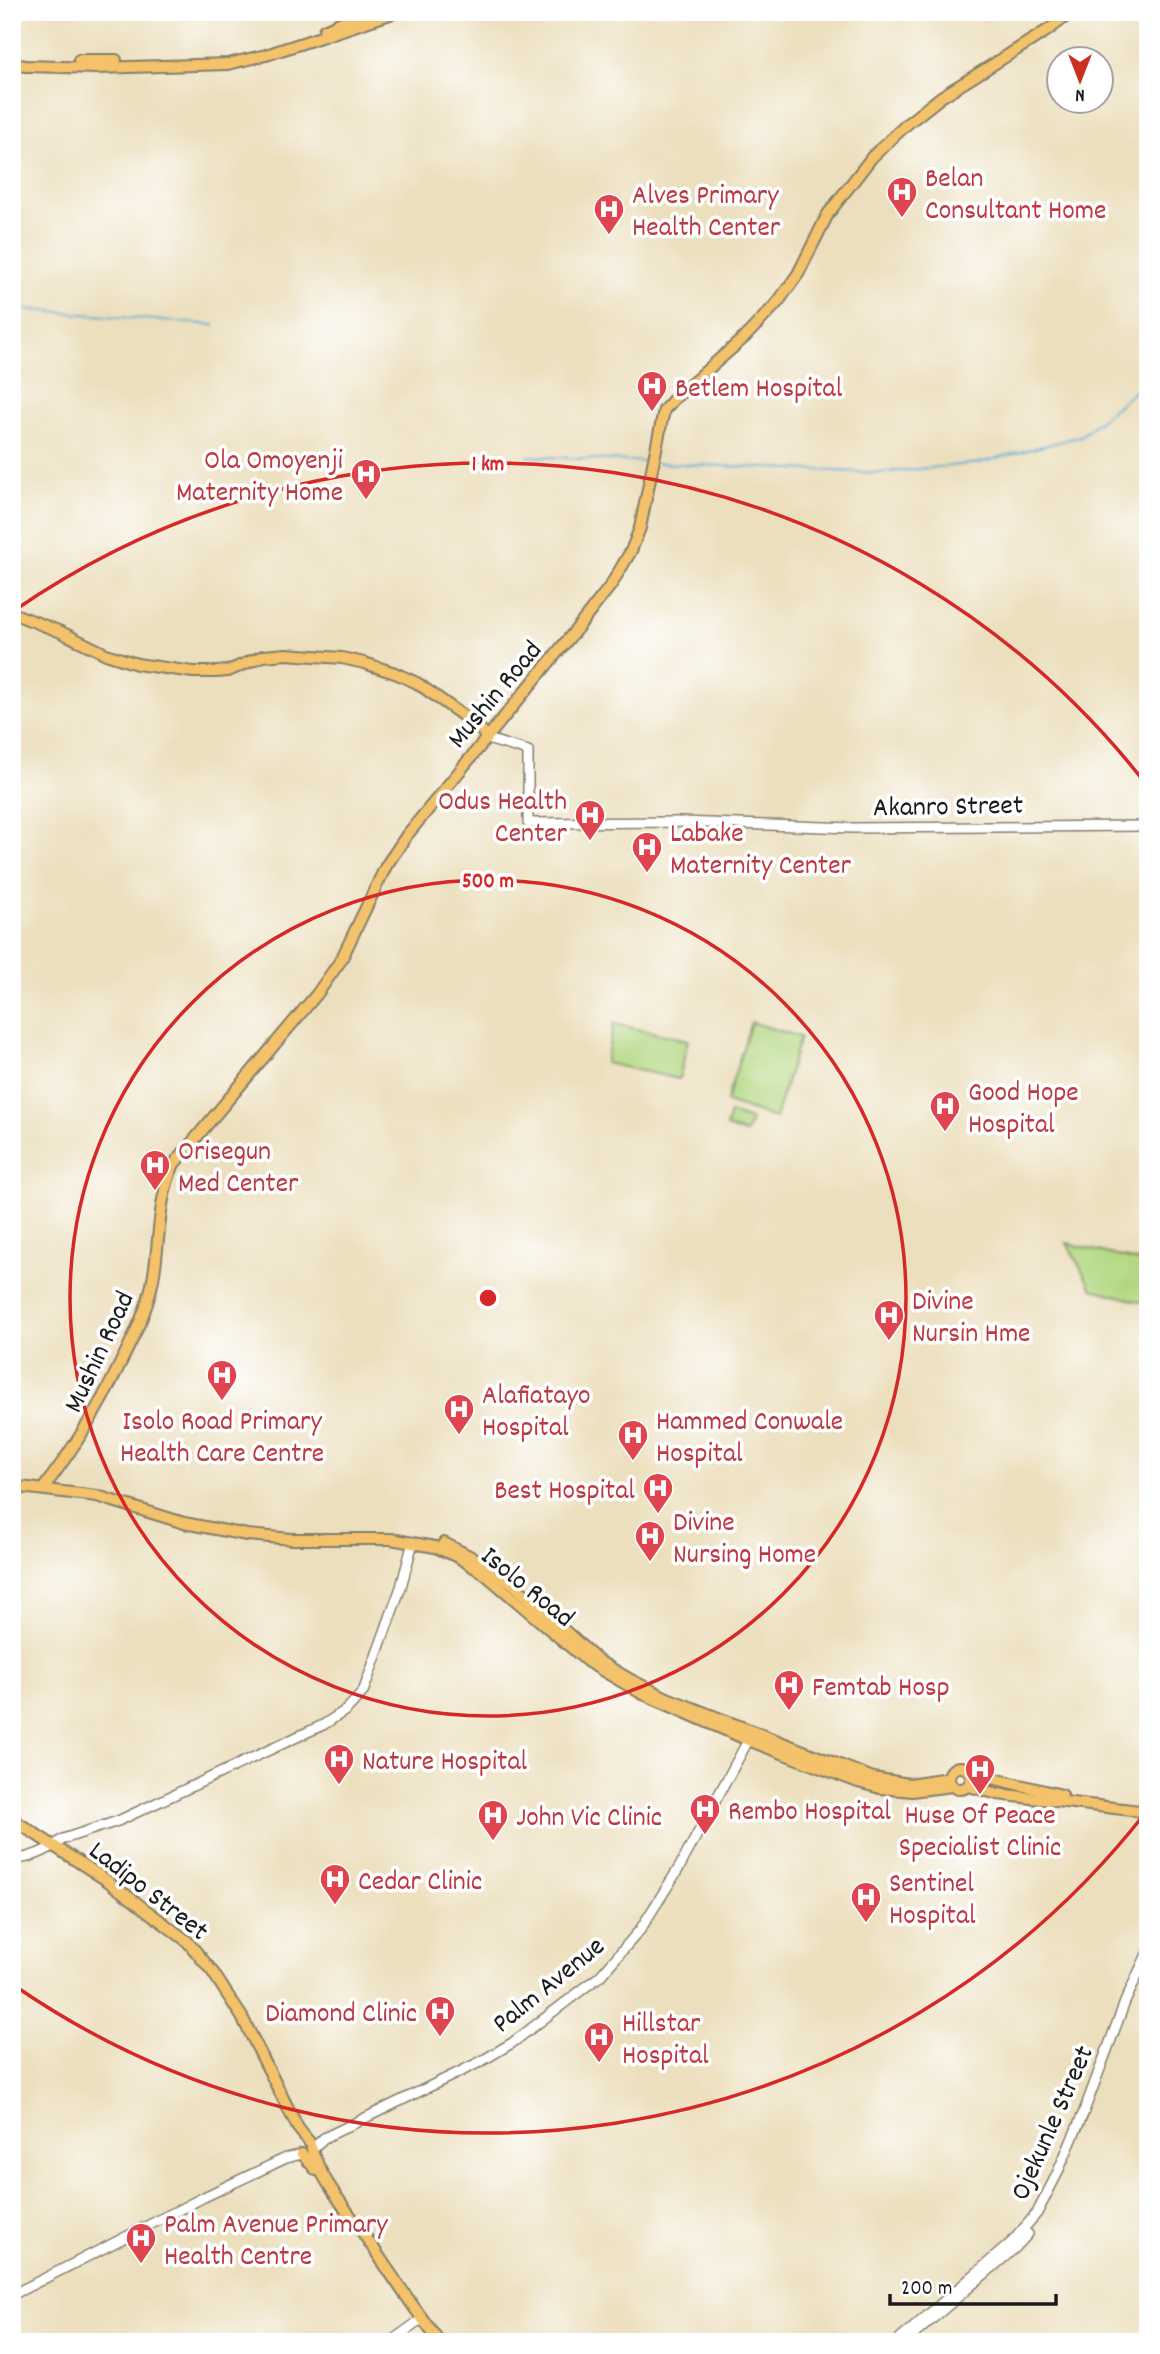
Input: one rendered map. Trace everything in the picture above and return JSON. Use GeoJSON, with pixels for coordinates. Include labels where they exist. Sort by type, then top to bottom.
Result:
{"type":"FeatureCollection","features":[{"type":"Feature","properties":{"kind":"main road"},"geometry":{"type":"LineString","coordinates":[[12,57],[58,64],[234,57],[305,37],[374,12]]}},
{"type":"Feature","properties":{"kind":"main road"},"geometry":{"type":"LineString","coordinates":[[12,64],[228,64],[266,55],[396,12]]}},
{"type":"Feature","properties":{"kind":"main road","name":"Mushin Road"},"geometry":{"type":"LineString","coordinates":[[45,1486],[106,1396],[139,1325],[149,1299],[161,1205],[167,1179],[174,1164],[317,994],[341,960],[386,866],[418,820],[611,585],[637,538],[664,410],[745,337],[778,302],[798,274],[828,214],[872,157],[907,124],[948,92],[1072,12]]}},
{"type":"Feature","properties":{"kind":"main road"},"geometry":{"type":"LineString","coordinates":[[12,615],[124,663],[193,674],[230,673],[274,657],[355,662],[394,674],[414,684],[484,737]]}},
{"type":"Feature","properties":{"kind":"main road","name":"Isolo Road"},"geometry":{"type":"LineString","coordinates":[[12,1484],[106,1493],[187,1519],[227,1527],[274,1533],[413,1542],[435,1547],[470,1564],[515,1592]]}},
{"type":"Feature","properties":{"kind":"main road","name":"Isolo Road"},"geometry":{"type":"LineString","coordinates":[[12,1484],[97,1496],[184,1523],[247,1535],[292,1539],[390,1533],[440,1542],[489,1566],[575,1652],[607,1675],[641,1693],[750,1736],[891,1783],[950,1782]]}},
{"type":"Feature","properties":{"kind":"main road"},"geometry":{"type":"LineString","coordinates":[[1148,1807],[1068,1797],[970,1773],[964,1767],[958,1766],[950,1771],[950,1782],[958,1789],[968,1786],[998,1794],[1148,1812]]}},
{"type":"Feature","properties":{"kind":"main road"},"geometry":{"type":"LineString","coordinates":[[968,1786],[970,1773]]}},
{"type":"Feature","properties":{"kind":"main road","name":"Ladipo Street"},"geometry":{"type":"LineString","coordinates":[[12,1819],[55,1845],[172,1928],[198,1953],[242,2017],[298,2128],[312,2164],[438,2342]]}},
{"type":"Feature","properties":{"kind":"street","name":"Akanro Street"},"geometry":{"type":"LineString","coordinates":[[484,737],[528,751],[528,823],[680,822],[852,828],[1148,826]]}},
{"type":"Feature","properties":{"kind":"street"},"geometry":{"type":"LineString","coordinates":[[12,1860],[26,1858],[63,1839],[138,1812],[299,1737],[346,1710],[363,1692],[401,1587],[413,1542]]}},
{"type":"Feature","properties":{"kind":"street","name":"Palm Avenue"},"geometry":{"type":"LineString","coordinates":[[306,2149],[480,2062],[527,2032],[600,1976],[640,1930],[679,1868],[750,1736]]}},
{"type":"Feature","properties":{"kind":"street","name":"Ojekunle Street"},"geometry":{"type":"LineString","coordinates":[[897,2342],[1012,2242],[1037,2213],[1083,2114],[1125,2002],[1148,1952]]}},
{"type":"Feature","properties":{"kind":"street","name":"Ojekunle Street"},"geometry":{"type":"LineString","coordinates":[[906,2342],[1016,2247],[1041,2217],[1078,2139],[1118,2033],[1148,1964]]}},
{"type":"Feature","properties":{"kind":"street"},"geometry":{"type":"LineString","coordinates":[[12,2295],[306,2149]]}},
{"type":"Feature","properties":{"kind":"street"},"geometry":{"type":"LineString","coordinates":[[390,2342],[420,2320]]}},
{"type":"Feature","properties":{"kind":"green space"},"geometry":{"type":"Polygon","coordinates":[[[751,1022],[800,1037],[775,1118],[726,1102],[751,1022]]]}},
{"type":"Feature","properties":{"kind":"green space"},"geometry":{"type":"Polygon","coordinates":[[[614,1024],[688,1040],[679,1079],[605,1063],[614,1024]]]}},
{"type":"Feature","properties":{"kind":"green space"},"geometry":{"type":"Polygon","coordinates":[[[730,1113],[751,1120],[746,1134],[726,1127],[730,1113]]]}},
{"type":"Feature","properties":{"kind":"green space"},"geometry":{"type":"Polygon","coordinates":[[[1067,1243],[1148,1264],[1148,1304],[1092,1289],[1067,1243]]]}},
{"type":"Feature","properties":{"kind":"waterway"},"geometry":{"type":"LineString","coordinates":[[12,308],[214,325]]}},
{"type":"Feature","properties":{"kind":"waterway"},"geometry":{"type":"LineString","coordinates":[[658,463],[879,473],[979,463],[1081,436],[1148,380]]}},
{"type":"Feature","properties":{"kind":"waterway"},"geometry":{"type":"LineString","coordinates":[[528,456],[649,462]]}},
{"type":"Feature","properties":{"kind":"place","name":"Belan Consultant Home"},"geometry":{"type":"Point","coordinates":[902,219]}},
{"type":"Feature","properties":{"kind":"place","name":"Alves Primary Health Center"},"geometry":{"type":"Point","coordinates":[609,236]}},
{"type":"Feature","properties":{"kind":"place","name":"Betlem Hospital"},"geometry":{"type":"Point","coordinates":[652,413]}},
{"type":"Feature","properties":{"kind":"place","name":"Ola Omoyenji Maternity Home"},"geometry":{"type":"Point","coordinates":[366,501]}},
{"type":"Feature","properties":{"kind":"place","name":"Odus Health Center"},"geometry":{"type":"Point","coordinates":[590,842]}},
{"type":"Feature","properties":{"kind":"place","name":"Labake Maternity Center"},"geometry":{"type":"Point","coordinates":[647,874]}},
{"type":"Feature","properties":{"kind":"place","name":"Good Hope Hospital"},"geometry":{"type":"Point","coordinates":[945,1133]}},
{"type":"Feature","properties":{"kind":"place","name":"Orisegun Med Center"},"geometry":{"type":"Point","coordinates":[155,1192]}},
{"type":"Feature","properties":{"kind":"place","name":"Divine Nursin Hme"},"geometry":{"type":"Point","coordinates":[889,1342]}},
{"type":"Feature","properties":{"kind":"place","name":"Isolo Road Primary Health Care Centre"},"geometry":{"type":"Point","coordinates":[222,1402]}},
{"type":"Feature","properties":{"kind":"place","name":"Alafiatayo Hospital"},"geometry":{"type":"Point","coordinates":[459,1436]}},
{"type":"Feature","properties":{"kind":"place","name":"Hammed Conwale Hospital"},"geometry":{"type":"Point","coordinates":[633,1462]}},
{"type":"Feature","properties":{"kind":"place","name":"Best Hospital"},"geometry":{"type":"Point","coordinates":[658,1515]}},
{"type":"Feature","properties":{"kind":"place","name":"Divine Nursing Home"},"geometry":{"type":"Point","coordinates":[650,1563]}},
{"type":"Feature","properties":{"kind":"place","name":"Femtab Hosp"},"geometry":{"type":"Point","coordinates":[789,1712]}},
{"type":"Feature","properties":{"kind":"place","name":"Nature Hospital"},"geometry":{"type":"Point","coordinates":[339,1786]}},
{"type":"Feature","properties":{"kind":"place","name":"Huse Of Peace Specialist Clinic"},"geometry":{"type":"Point","coordinates":[980,1796]}},
{"type":"Feature","properties":{"kind":"place","name":"Rembo Hospital"},"geometry":{"type":"Point","coordinates":[705,1836]}},
{"type":"Feature","properties":{"kind":"place","name":"John Vic Clinic"},"geometry":{"type":"Point","coordinates":[493,1842]}},
{"type":"Feature","properties":{"kind":"place","name":"Cedar Clinic"},"geometry":{"type":"Point","coordinates":[335,1906]}},
{"type":"Feature","properties":{"kind":"place","name":"Sentinel Hospital"},"geometry":{"type":"Point","coordinates":[866,1924]}},
{"type":"Feature","properties":{"kind":"place","name":"Diamond Clinic"},"geometry":{"type":"Point","coordinates":[440,2038]}},
{"type":"Feature","properties":{"kind":"place","name":"Hillstar Hospital"},"geometry":{"type":"Point","coordinates":[599,2064]}},
{"type":"Feature","properties":{"kind":"place","name":"Palm Avenue Primary Health Centre"},"geometry":{"type":"Point","coordinates":[141,2265]}}]}
